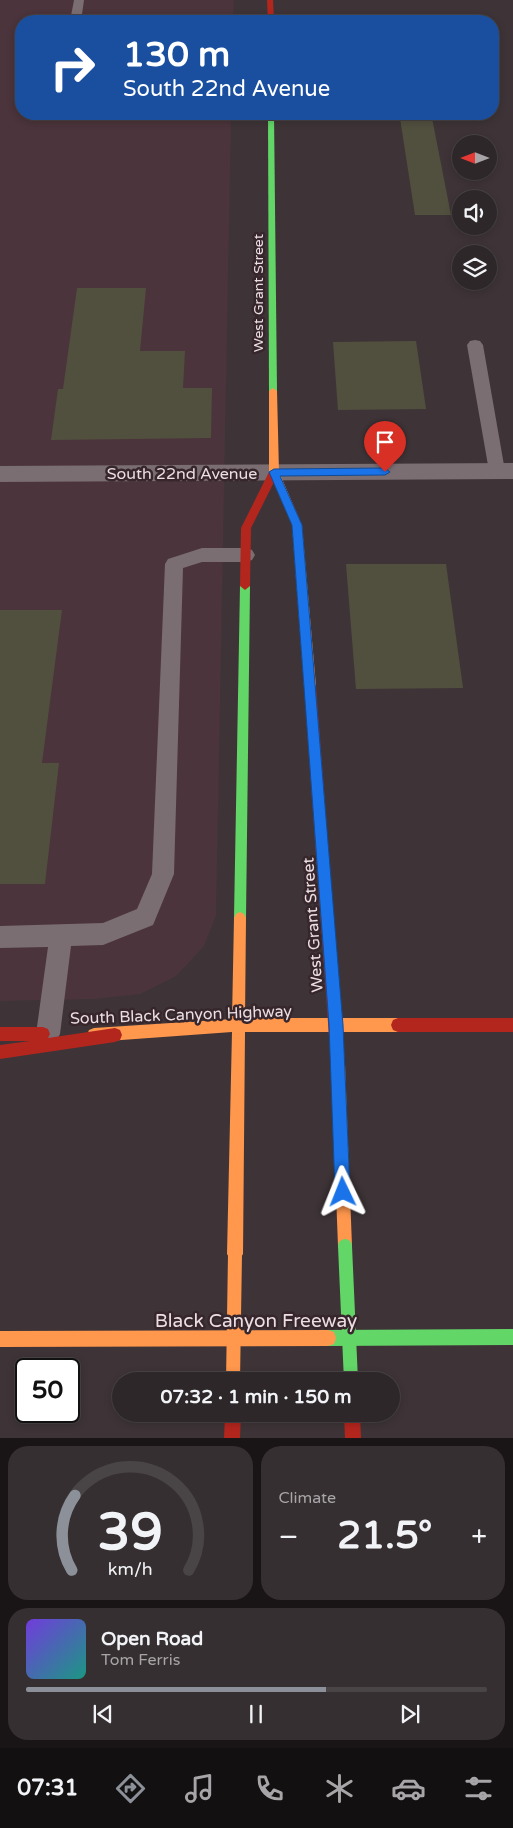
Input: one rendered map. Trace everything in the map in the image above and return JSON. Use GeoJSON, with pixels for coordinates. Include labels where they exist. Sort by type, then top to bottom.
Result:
{"type":"FeatureCollection","features":[{"type":"Feature","properties":{"kind":"main road"},"geometry":{"type":"LineString","coordinates":[[270,0],[270,15]]}},
{"type":"Feature","properties":{"kind":"main road","name":"West Grant Street"},"geometry":{"type":"LineString","coordinates":[[271,120],[274,472],[297,525],[336,1025],[350,1372]]}},
{"type":"Feature","properties":{"kind":"main road","name":"West Grant Street"},"geometry":{"type":"LineString","coordinates":[[233,1372],[246,528],[274,472]]}},
{"type":"Feature","properties":{"kind":"main road","name":"South Black Canyon Highway"},"geometry":{"type":"LineString","coordinates":[[0,1034],[115,1035],[238,1025],[513,1025]]}},
{"type":"Feature","properties":{"kind":"main road"},"geometry":{"type":"LineString","coordinates":[[0,1052],[115,1035]]}},
{"type":"Feature","properties":{"kind":"main road","name":"Black Canyon Freeway"},"geometry":{"type":"LineString","coordinates":[[0,1339],[513,1337]]}},
{"type":"Feature","properties":{"kind":"main road"},"geometry":{"type":"LineString","coordinates":[[232,1438],[233,1422]]}},
{"type":"Feature","properties":{"kind":"main road"},"geometry":{"type":"LineString","coordinates":[[352,1422],[353,1438]]}},
{"type":"Feature","properties":{"kind":"street","name":"South 22nd Avenue"},"geometry":{"type":"LineString","coordinates":[[0,474],[505,471]]}},
{"type":"Feature","properties":{"kind":"lane"},"geometry":{"type":"LineString","coordinates":[[77,15],[79,0]]}},
{"type":"Feature","properties":{"kind":"lane"},"geometry":{"type":"LineString","coordinates":[[475,345],[505,471]]}},
{"type":"Feature","properties":{"kind":"lane"},"geometry":{"type":"LineString","coordinates":[[0,937],[103,934],[145,917],[163,874],[174,564],[202,555],[246,555]]}},
{"type":"Feature","properties":{"kind":"lane"},"geometry":{"type":"LineString","coordinates":[[48,1034],[61,935]]}},
{"type":"Feature","properties":{"kind":"shaded area"},"geometry":{"type":"Polygon","coordinates":[[[0,0],[234,0],[233,15],[15,15],[15,120],[231,120],[216,915],[204,946],[176,976],[140,994],[94,999],[0,1001],[0,0]]]}},
{"type":"Feature","properties":{"kind":"building"},"geometry":{"type":"Polygon","coordinates":[[[400,120],[432,120],[451,215],[415,215],[400,120]]]}},
{"type":"Feature","properties":{"kind":"building"},"geometry":{"type":"Polygon","coordinates":[[[77,288],[146,288],[140,351],[185,351],[183,388],[212,388],[211,438],[51,440],[58,389],[63,389],[77,288]]]}},
{"type":"Feature","properties":{"kind":"building"},"geometry":{"type":"Polygon","coordinates":[[[416,341],[426,409],[338,410],[333,342],[416,341]]]}},
{"type":"Feature","properties":{"kind":"building"},"geometry":{"type":"Polygon","coordinates":[[[346,564],[446,564],[463,688],[356,689],[346,564]]]}},
{"type":"Feature","properties":{"kind":"building"},"geometry":{"type":"Polygon","coordinates":[[[0,610],[62,610],[42,763],[59,763],[45,884],[0,884],[0,610]]]}},
{"type":"Feature","properties":{"kind":"traffic: fast"},"geometry":{"type":"LineString","coordinates":[[271,120],[273,391]]}},
{"type":"Feature","properties":{"kind":"traffic: fast"},"geometry":{"type":"LineString","coordinates":[[240,918],[245,586]]}},
{"type":"Feature","properties":{"kind":"traffic: fast"},"geometry":{"type":"LineString","coordinates":[[345,1246],[351,1372]]}},
{"type":"Feature","properties":{"kind":"traffic: fast"},"geometry":{"type":"LineString","coordinates":[[328,1338],[513,1337]]}},
{"type":"Feature","properties":{"kind":"traffic: slow"},"geometry":{"type":"LineString","coordinates":[[273,391],[274,472],[297,525],[310,686]]}},
{"type":"Feature","properties":{"kind":"traffic: slow"},"geometry":{"type":"LineString","coordinates":[[235,1254],[240,918]]}},
{"type":"Feature","properties":{"kind":"traffic: slow"},"geometry":{"type":"LineString","coordinates":[[94,1035],[238,1025],[398,1025]]}},
{"type":"Feature","properties":{"kind":"traffic: slow"},"geometry":{"type":"LineString","coordinates":[[338,1065],[345,1246]]}},
{"type":"Feature","properties":{"kind":"traffic: slow"},"geometry":{"type":"LineString","coordinates":[[233,1372],[235,1254]]}},
{"type":"Feature","properties":{"kind":"traffic: slow"},"geometry":{"type":"LineString","coordinates":[[0,1339],[328,1338]]}},
{"type":"Feature","properties":{"kind":"traffic: jam"},"geometry":{"type":"LineString","coordinates":[[270,0],[271,15]]}},
{"type":"Feature","properties":{"kind":"traffic: jam"},"geometry":{"type":"LineString","coordinates":[[245,586],[246,528],[274,472]]}},
{"type":"Feature","properties":{"kind":"traffic: jam"},"geometry":{"type":"LineString","coordinates":[[310,686],[338,1065]]}},
{"type":"Feature","properties":{"kind":"traffic: jam"},"geometry":{"type":"LineString","coordinates":[[398,1025],[513,1025]]}},
{"type":"Feature","properties":{"kind":"traffic: jam"},"geometry":{"type":"LineString","coordinates":[[0,1034],[43,1034]]}},
{"type":"Feature","properties":{"kind":"traffic: jam"},"geometry":{"type":"LineString","coordinates":[[0,1052],[115,1035]]}},
{"type":"Feature","properties":{"kind":"traffic: jam"},"geometry":{"type":"LineString","coordinates":[[232,1438],[233,1422]]}},
{"type":"Feature","properties":{"kind":"traffic: jam"},"geometry":{"type":"LineString","coordinates":[[352,1422],[353,1438]]}},
{"type":"Feature","properties":{"kind":"route"},"geometry":{"type":"LineString","coordinates":[[343,1192],[336,1025],[297,525],[274,472],[385,472]]}}]}
